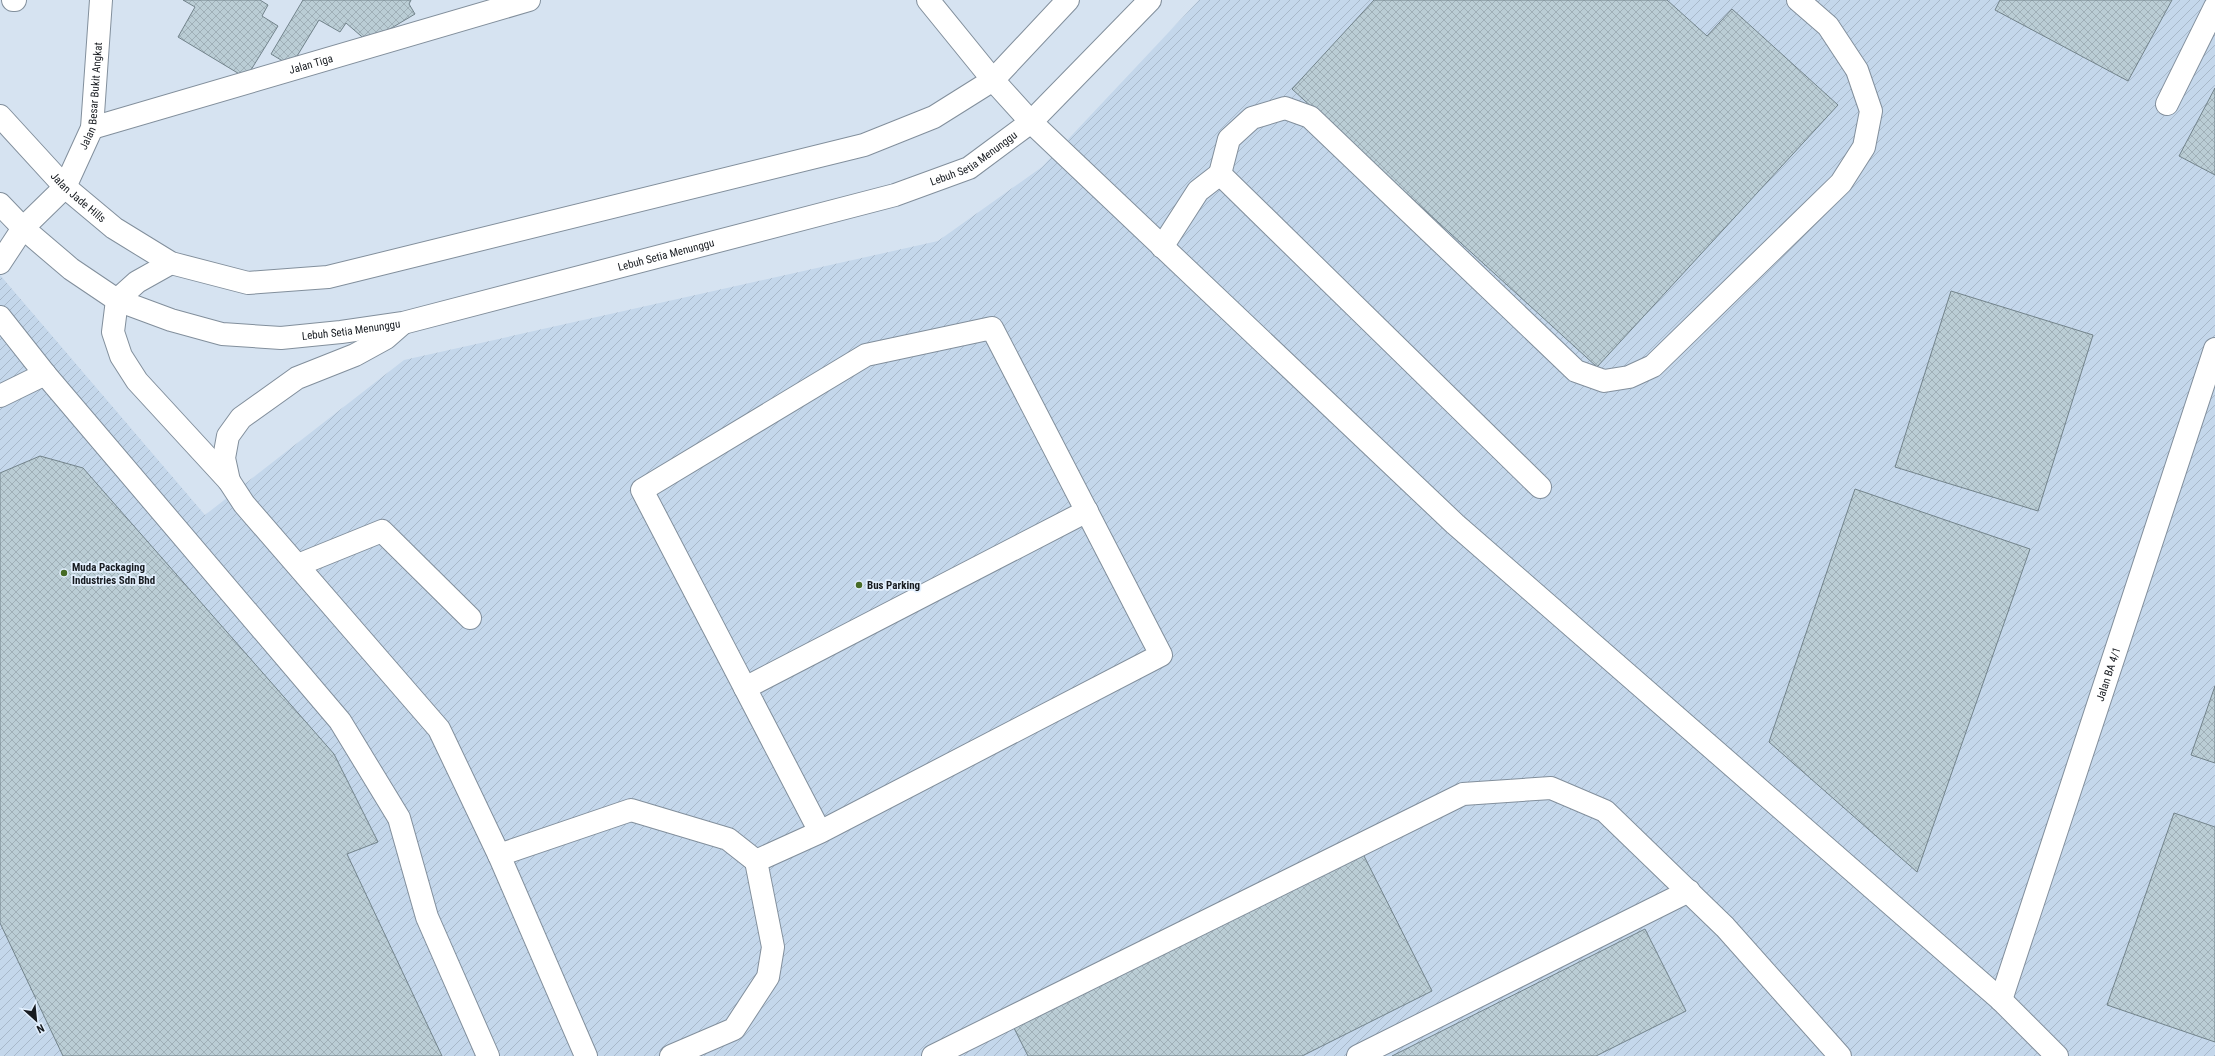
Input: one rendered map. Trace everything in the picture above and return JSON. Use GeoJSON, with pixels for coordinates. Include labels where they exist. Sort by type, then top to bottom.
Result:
{"type":"FeatureCollection","features":[{"type":"Feature","properties":{"kind":"street","name":"Jalan Besar Bukit Angkat"},"geometry":{"type":"LineString","coordinates":[[65,187],[92,128],[101,0]]}},
{"type":"Feature","properties":{"kind":"street","name":"Jalan Tiga"},"geometry":{"type":"LineString","coordinates":[[92,128],[529,0]]}},
{"type":"Feature","properties":{"kind":"street"},"geometry":{"type":"LineString","coordinates":[[928,0],[993,80],[1031,122],[1455,524],[2001,1000],[2057,1056]]}},
{"type":"Feature","properties":{"kind":"street"},"geometry":{"type":"LineString","coordinates":[[586,1056],[499,856],[439,729],[244,504],[229,481],[137,381],[121,356],[113,332],[117,300],[137,282],[171,263],[248,283],[328,277],[864,146],[934,117],[993,80],[1068,0]]}},
{"type":"Feature","properties":{"kind":"street","name":"Lebuh Setia Menunggu"},"geometry":{"type":"LineString","coordinates":[[117,300],[171,320],[222,334],[281,338],[341,332],[403,323],[895,195],[969,168],[1031,122],[1150,0]]}},
{"type":"Feature","properties":{"kind":"street"},"geometry":{"type":"LineString","coordinates":[[1162,247],[1198,191],[1220,174],[1228,139],[1252,118],[1285,108],[1310,117],[1576,371],[1604,381],[1628,377],[1653,366],[1835,188],[1864,147],[1871,111],[1857,70],[1828,26],[1798,0]]}},
{"type":"Feature","properties":{"kind":"street"},"geometry":{"type":"LineString","coordinates":[[2167,104],[2215,7]]}},
{"type":"Feature","properties":{"kind":"street","name":"Jalan Jade Hills"},"geometry":{"type":"LineString","coordinates":[[0,116],[65,187],[114,228],[171,263]]}},
{"type":"Feature","properties":{"kind":"street"},"geometry":{"type":"LineString","coordinates":[[1220,174],[1540,487]]}},
{"type":"Feature","properties":{"kind":"street"},"geometry":{"type":"LineString","coordinates":[[0,263],[22,228],[65,187]]}},
{"type":"Feature","properties":{"kind":"street"},"geometry":{"type":"LineString","coordinates":[[0,204],[22,228],[71,269],[117,300]]}},
{"type":"Feature","properties":{"kind":"street"},"geometry":{"type":"LineString","coordinates":[[0,318],[45,374],[340,721],[399,818],[427,917],[488,1056]]}},
{"type":"Feature","properties":{"kind":"street"},"geometry":{"type":"LineString","coordinates":[[229,481],[224,458],[228,436],[241,418],[297,378],[355,355],[386,338],[403,323]]}},
{"type":"Feature","properties":{"kind":"street"},"geometry":{"type":"LineString","coordinates":[[756,861],[820,832],[1161,655],[992,328],[866,355],[642,490],[820,832]]}},
{"type":"Feature","properties":{"kind":"street","name":"Jalan BA 4/1"},"geometry":{"type":"LineString","coordinates":[[2001,1000],[2215,349]]}},
{"type":"Feature","properties":{"kind":"street"},"geometry":{"type":"LineString","coordinates":[[0,396],[45,374]]}},
{"type":"Feature","properties":{"kind":"street"},"geometry":{"type":"LineString","coordinates":[[745,688],[1087,511]]}},
{"type":"Feature","properties":{"kind":"street"},"geometry":{"type":"LineString","coordinates":[[298,565],[382,531],[470,618]]}},
{"type":"Feature","properties":{"kind":"street"},"geometry":{"type":"LineString","coordinates":[[934,1056],[1463,794],[1551,788],[1605,811],[1725,927],[1840,1056]]}},
{"type":"Feature","properties":{"kind":"street"},"geometry":{"type":"LineString","coordinates":[[499,856],[631,810],[728,839],[756,861],[773,947],[768,977],[734,1029],[671,1056]]}},
{"type":"Feature","properties":{"kind":"street"},"geometry":{"type":"LineString","coordinates":[[1358,1056],[1688,891]]}},
{"type":"Feature","properties":{"kind":"shaded area"},"geometry":{"type":"Polygon","coordinates":[[[1199,0],[2215,0],[2215,1056],[0,1056],[0,275],[205,515],[404,360],[938,241],[1042,167],[1199,0]]]}},
{"type":"Feature","properties":{"kind":"building"},"geometry":{"type":"Polygon","coordinates":[[[183,0],[260,0],[268,5],[262,16],[278,26],[246,78],[178,37],[195,7],[183,0]]]}},
{"type":"Feature","properties":{"kind":"building"},"geometry":{"type":"Polygon","coordinates":[[[303,0],[411,0],[409,4],[415,14],[368,42],[346,23],[340,32],[319,20],[291,66],[271,54],[303,0]]]}},
{"type":"Feature","properties":{"kind":"building"},"geometry":{"type":"Polygon","coordinates":[[[1374,0],[1667,0],[1707,36],[1732,9],[1838,105],[1597,367],[1292,89],[1374,0]]]}},
{"type":"Feature","properties":{"kind":"building"},"geometry":{"type":"Polygon","coordinates":[[[2000,0],[2172,0],[2128,81],[1995,10],[2000,0]]]}},
{"type":"Feature","properties":{"kind":"building"},"geometry":{"type":"Polygon","coordinates":[[[2215,88],[2215,175],[2179,156],[2215,88]]]}},
{"type":"Feature","properties":{"kind":"building"},"geometry":{"type":"Polygon","coordinates":[[[1951,291],[2093,335],[2038,511],[1895,467],[1951,291]]]}},
{"type":"Feature","properties":{"kind":"building"},"geometry":{"type":"Polygon","coordinates":[[[40,456],[83,468],[334,754],[378,842],[347,854],[442,1056],[63,1056],[0,923],[0,473],[40,456]]]}},
{"type":"Feature","properties":{"kind":"building"},"geometry":{"type":"Polygon","coordinates":[[[1855,489],[2030,549],[1917,872],[1769,742],[1855,489]]]}},
{"type":"Feature","properties":{"kind":"building"},"geometry":{"type":"Polygon","coordinates":[[[2215,686],[2215,763],[2191,755],[2215,686]]]}},
{"type":"Feature","properties":{"kind":"building"},"geometry":{"type":"Polygon","coordinates":[[[2174,813],[2215,827],[2215,1042],[2107,1005],[2174,813]]]}},
{"type":"Feature","properties":{"kind":"building"},"geometry":{"type":"Polygon","coordinates":[[[1360,848],[1432,991],[1302,1056],[1028,1056],[1012,1024],[1360,848]]]}},
{"type":"Feature","properties":{"kind":"building"},"geometry":{"type":"Polygon","coordinates":[[[1645,929],[1686,1011],[1596,1056],[1392,1056],[1645,929]]]}},
{"type":"Feature","properties":{"kind":"place","name":"Muda Packaging Industries Sdn Bhd"},"geometry":{"type":"Point","coordinates":[64,573]}},
{"type":"Feature","properties":{"kind":"place","name":"Bus Parking"},"geometry":{"type":"Point","coordinates":[859,585]}}]}
